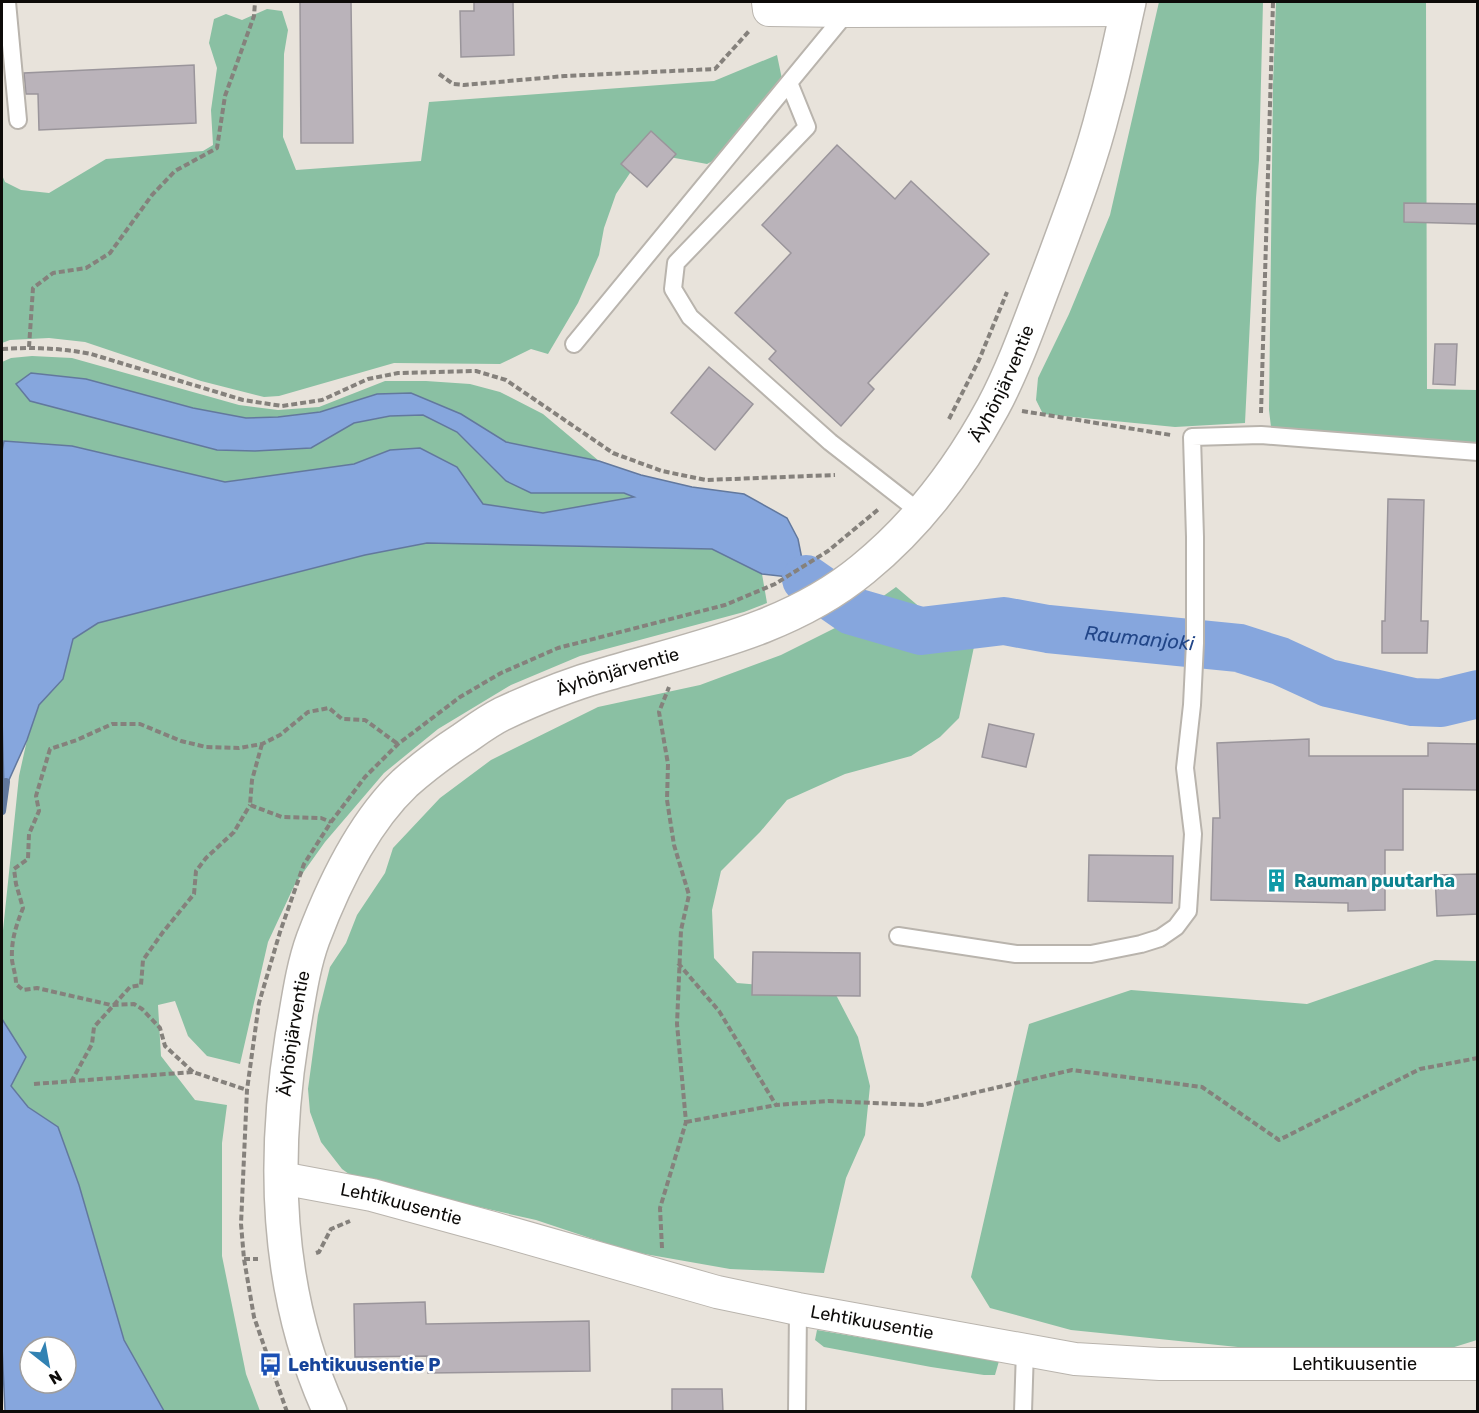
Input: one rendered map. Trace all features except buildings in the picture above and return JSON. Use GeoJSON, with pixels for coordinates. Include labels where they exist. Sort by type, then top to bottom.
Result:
{"type":"FeatureCollection","features":[{"type":"Feature","properties":{"kind":"main road","name":"Äyhönjärventie"},"geometry":{"type":"LineString","coordinates":[[330,1412],[318,1386],[294,1305],[280,1207],[281,1139],[286,1078],[298,1003],[311,943],[339,879],[364,834],[404,784],[496,716],[562,688],[764,627],[800,610],[865,568],[921,513],[962,459],[995,404],[1037,304],[1075,202],[1104,110],[1128,5]]}},
{"type":"Feature","properties":{"kind":"street"},"geometry":{"type":"LineString","coordinates":[[768,6],[848,11],[1128,5]]}},
{"type":"Feature","properties":{"kind":"street","name":"Lehtikuusentie"},"geometry":{"type":"LineString","coordinates":[[281,1178],[372,1195],[717,1292],[798,1309],[1075,1359],[1160,1364],[1478,1364]]}},
{"type":"Feature","properties":{"kind":"lane"},"geometry":{"type":"LineString","coordinates":[[7,2],[18,120]]}},
{"type":"Feature","properties":{"kind":"lane"},"geometry":{"type":"LineString","coordinates":[[574,344],[790,85],[848,11]]}},
{"type":"Feature","properties":{"kind":"lane"},"geometry":{"type":"LineString","coordinates":[[790,85],[807,127],[676,263],[673,289],[690,317],[830,442],[921,513]]}},
{"type":"Feature","properties":{"kind":"lane"},"geometry":{"type":"LineString","coordinates":[[898,936],[1016,954],[1091,954],[1160,938],[1176,927],[1188,911],[1193,834],[1185,768],[1192,705],[1195,643],[1192,437],[1261,435],[1478,452]]}},
{"type":"Feature","properties":{"kind":"lane"},"geometry":{"type":"LineString","coordinates":[[797,1412],[798,1309]]}},
{"type":"Feature","properties":{"kind":"lane"},"geometry":{"type":"LineString","coordinates":[[1023,1412],[1025,1350]]}},
{"type":"Feature","properties":{"kind":"path"},"geometry":{"type":"LineString","coordinates":[[29,347],[33,288],[53,273],[86,268],[110,253],[152,195],[175,171],[217,148],[225,96],[254,16],[255,2]]}},
{"type":"Feature","properties":{"kind":"path"},"geometry":{"type":"LineString","coordinates":[[1261,435],[1274,2]]}},
{"type":"Feature","properties":{"kind":"path"},"geometry":{"type":"LineString","coordinates":[[439,74],[453,84],[464,85],[565,76],[715,69],[768,6]]}},
{"type":"Feature","properties":{"kind":"path"},"geometry":{"type":"LineString","coordinates":[[944,428],[964,392],[1011,283]]}},
{"type":"Feature","properties":{"kind":"path"},"geometry":{"type":"LineString","coordinates":[[2,349],[29,347],[91,354],[243,400],[282,406],[322,400],[368,379],[398,373],[476,371],[506,380],[613,453],[662,471],[706,480],[816,474],[871,475]]}},
{"type":"Feature","properties":{"kind":"path"},"geometry":{"type":"LineString","coordinates":[[995,404],[1034,414],[1192,437]]}},
{"type":"Feature","properties":{"kind":"path"},"geometry":{"type":"LineString","coordinates":[[287,1412],[254,1317],[244,1259],[241,1224],[247,1090],[260,1003],[280,932],[304,864],[331,822],[365,777],[398,744],[460,697],[501,673],[558,648],[725,605],[775,584],[828,551],[867,520],[895,493]]}},
{"type":"Feature","properties":{"kind":"path"},"geometry":{"type":"LineString","coordinates":[[663,1277],[660,1208],[686,1122],[677,1024],[681,930],[689,895],[674,845],[667,800],[668,764],[659,712],[684,653]]}},
{"type":"Feature","properties":{"kind":"path"},"geometry":{"type":"LineString","coordinates":[[192,1072],[165,1046],[160,1028],[134,1004],[111,1005],[37,988],[23,990],[16,984],[12,962],[13,934],[23,908],[14,869],[28,859],[29,834],[39,811],[36,796],[50,749],[112,724],[140,724],[181,741],[206,747],[239,748],[262,744],[280,735],[308,712],[329,708],[342,719],[365,720],[398,744]]}},
{"type":"Feature","properties":{"kind":"path"},"geometry":{"type":"LineString","coordinates":[[71,1082],[92,1044],[94,1027],[111,1005],[130,987],[141,985],[143,960],[194,894],[196,871],[206,858],[234,832],[250,805],[252,780],[262,744]]}},
{"type":"Feature","properties":{"kind":"path"},"geometry":{"type":"LineString","coordinates":[[250,805],[282,817],[321,818],[331,822]]}},
{"type":"Feature","properties":{"kind":"path"},"geometry":{"type":"LineString","coordinates":[[678,963],[719,1011],[776,1105]]}},
{"type":"Feature","properties":{"kind":"path"},"geometry":{"type":"LineString","coordinates":[[686,1122],[776,1105],[828,1101],[922,1105],[1071,1070],[1202,1087],[1280,1140],[1420,1069],[1478,1058]]}},
{"type":"Feature","properties":{"kind":"path"},"geometry":{"type":"LineString","coordinates":[[34,1084],[192,1072],[247,1090]]}},
{"type":"Feature","properties":{"kind":"green space"},"geometry":{"type":"Polygon","coordinates":[[[1159,2],[1263,2],[1259,160],[1245,423],[1175,427],[1043,414],[1036,400],[1038,378],[1069,314],[1110,215],[1159,2]]]}},
{"type":"Feature","properties":{"kind":"green space"},"geometry":{"type":"Polygon","coordinates":[[[1276,2],[1426,2],[1427,389],[1477,390],[1477,443],[1399,437],[1309,436],[1271,427],[1269,410],[1276,2]]]}},
{"type":"Feature","properties":{"kind":"green space"},"geometry":{"type":"Polygon","coordinates":[[[267,9],[282,11],[288,30],[284,54],[283,137],[296,170],[421,161],[429,102],[714,81],[777,55],[782,79],[741,146],[707,164],[664,156],[634,167],[616,194],[604,228],[599,255],[578,303],[548,354],[531,349],[500,364],[394,363],[279,396],[264,397],[201,381],[85,342],[49,338],[10,340],[2,343],[2,175],[5,182],[21,190],[49,193],[106,159],[203,151],[213,145],[211,110],[217,68],[209,43],[214,19],[226,14],[242,20],[267,9]]]}},
{"type":"Feature","properties":{"kind":"green space"},"geometry":{"type":"Polygon","coordinates":[[[32,356],[72,358],[239,405],[278,410],[319,407],[385,381],[470,384],[500,392],[543,414],[599,461],[506,442],[461,414],[377,394],[320,412],[246,418],[193,408],[86,379],[31,373],[311,448],[354,423],[391,416],[423,415],[457,432],[506,481],[624,493],[635,497],[543,513],[483,504],[457,467],[420,448],[390,450],[354,464],[225,482],[72,446],[4,441],[2,451],[2,362],[11,358],[32,356]]]}},
{"type":"Feature","properties":{"kind":"green space"},"geometry":{"type":"Polygon","coordinates":[[[427,543],[712,549],[762,574],[767,603],[744,612],[580,656],[511,685],[438,729],[384,773],[325,842],[295,884],[268,942],[240,1064],[207,1056],[188,1036],[175,1001],[158,1005],[161,1056],[195,1100],[227,1105],[222,1143],[222,1256],[246,1374],[260,1411],[164,1411],[124,1340],[79,1185],[58,1127],[28,1107],[11,1086],[7,1026],[2,1019],[2,940],[19,776],[27,740],[39,704],[63,679],[73,639],[98,623],[365,555],[427,543]]]}},
{"type":"Feature","properties":{"kind":"green space"},"geometry":{"type":"Polygon","coordinates":[[[896,587],[935,620],[971,632],[975,642],[959,718],[940,737],[911,756],[845,774],[787,800],[760,832],[721,871],[712,910],[714,958],[737,983],[834,991],[858,1037],[870,1086],[865,1135],[846,1178],[824,1273],[730,1269],[605,1247],[602,1242],[536,1220],[360,1182],[342,1169],[321,1142],[310,1112],[308,1089],[318,1015],[330,967],[346,943],[357,915],[385,873],[393,848],[440,798],[491,760],[598,707],[700,685],[781,655],[847,622],[896,587]]]}},
{"type":"Feature","properties":{"kind":"green space"},"geometry":{"type":"Polygon","coordinates":[[[1435,960],[1477,961],[1477,1340],[1448,1349],[1296,1353],[1071,1330],[990,1308],[971,1277],[1029,1024],[1131,990],[1307,1004],[1435,960]]]}},
{"type":"Feature","properties":{"kind":"green space"},"geometry":{"type":"Polygon","coordinates":[[[817,1330],[999,1361],[995,1375],[931,1367],[824,1347],[815,1340],[817,1330]]]}},
{"type":"Feature","properties":{"kind":"water"},"geometry":{"type":"Polygon","coordinates":[[[31,373],[86,379],[193,408],[246,418],[320,412],[377,394],[411,393],[461,414],[506,442],[599,461],[641,475],[692,487],[744,494],[787,518],[798,539],[806,579],[762,574],[712,549],[427,543],[365,555],[98,623],[73,639],[63,679],[39,705],[27,740],[4,791],[2,451],[4,441],[72,446],[225,482],[354,464],[390,450],[420,448],[457,467],[483,504],[543,513],[634,497],[624,493],[531,493],[506,481],[457,432],[423,415],[390,416],[354,423],[311,448],[255,451],[217,450],[30,401],[16,384],[31,373]]]}},
{"type":"Feature","properties":{"kind":"water"},"geometry":{"type":"Polygon","coordinates":[[[2,1019],[26,1057],[11,1086],[28,1107],[58,1127],[79,1185],[124,1340],[164,1411],[5,1411],[2,1346],[2,1019]]]}},
{"type":"Feature","properties":{"kind":"waterway","name":"Raumanjoki"},"geometry":{"type":"LineString","coordinates":[[806,579],[852,611],[921,631],[1004,621],[1048,629],[1239,648],[1280,661],[1328,683],[1413,702],[1441,703],[1478,694]]}},
{"type":"Feature","properties":{"kind":"waterway"},"geometry":{"type":"LineString","coordinates":[[2,811],[6,782]]}},
{"type":"Feature","properties":{"kind":"place","name":"Rauman puutarha"},"geometry":{"type":"Point","coordinates":[1276,881]}},
{"type":"Feature","properties":{"kind":"place","name":"Lehtikuusentie P"},"geometry":{"type":"Point","coordinates":[270,1365]}}]}
